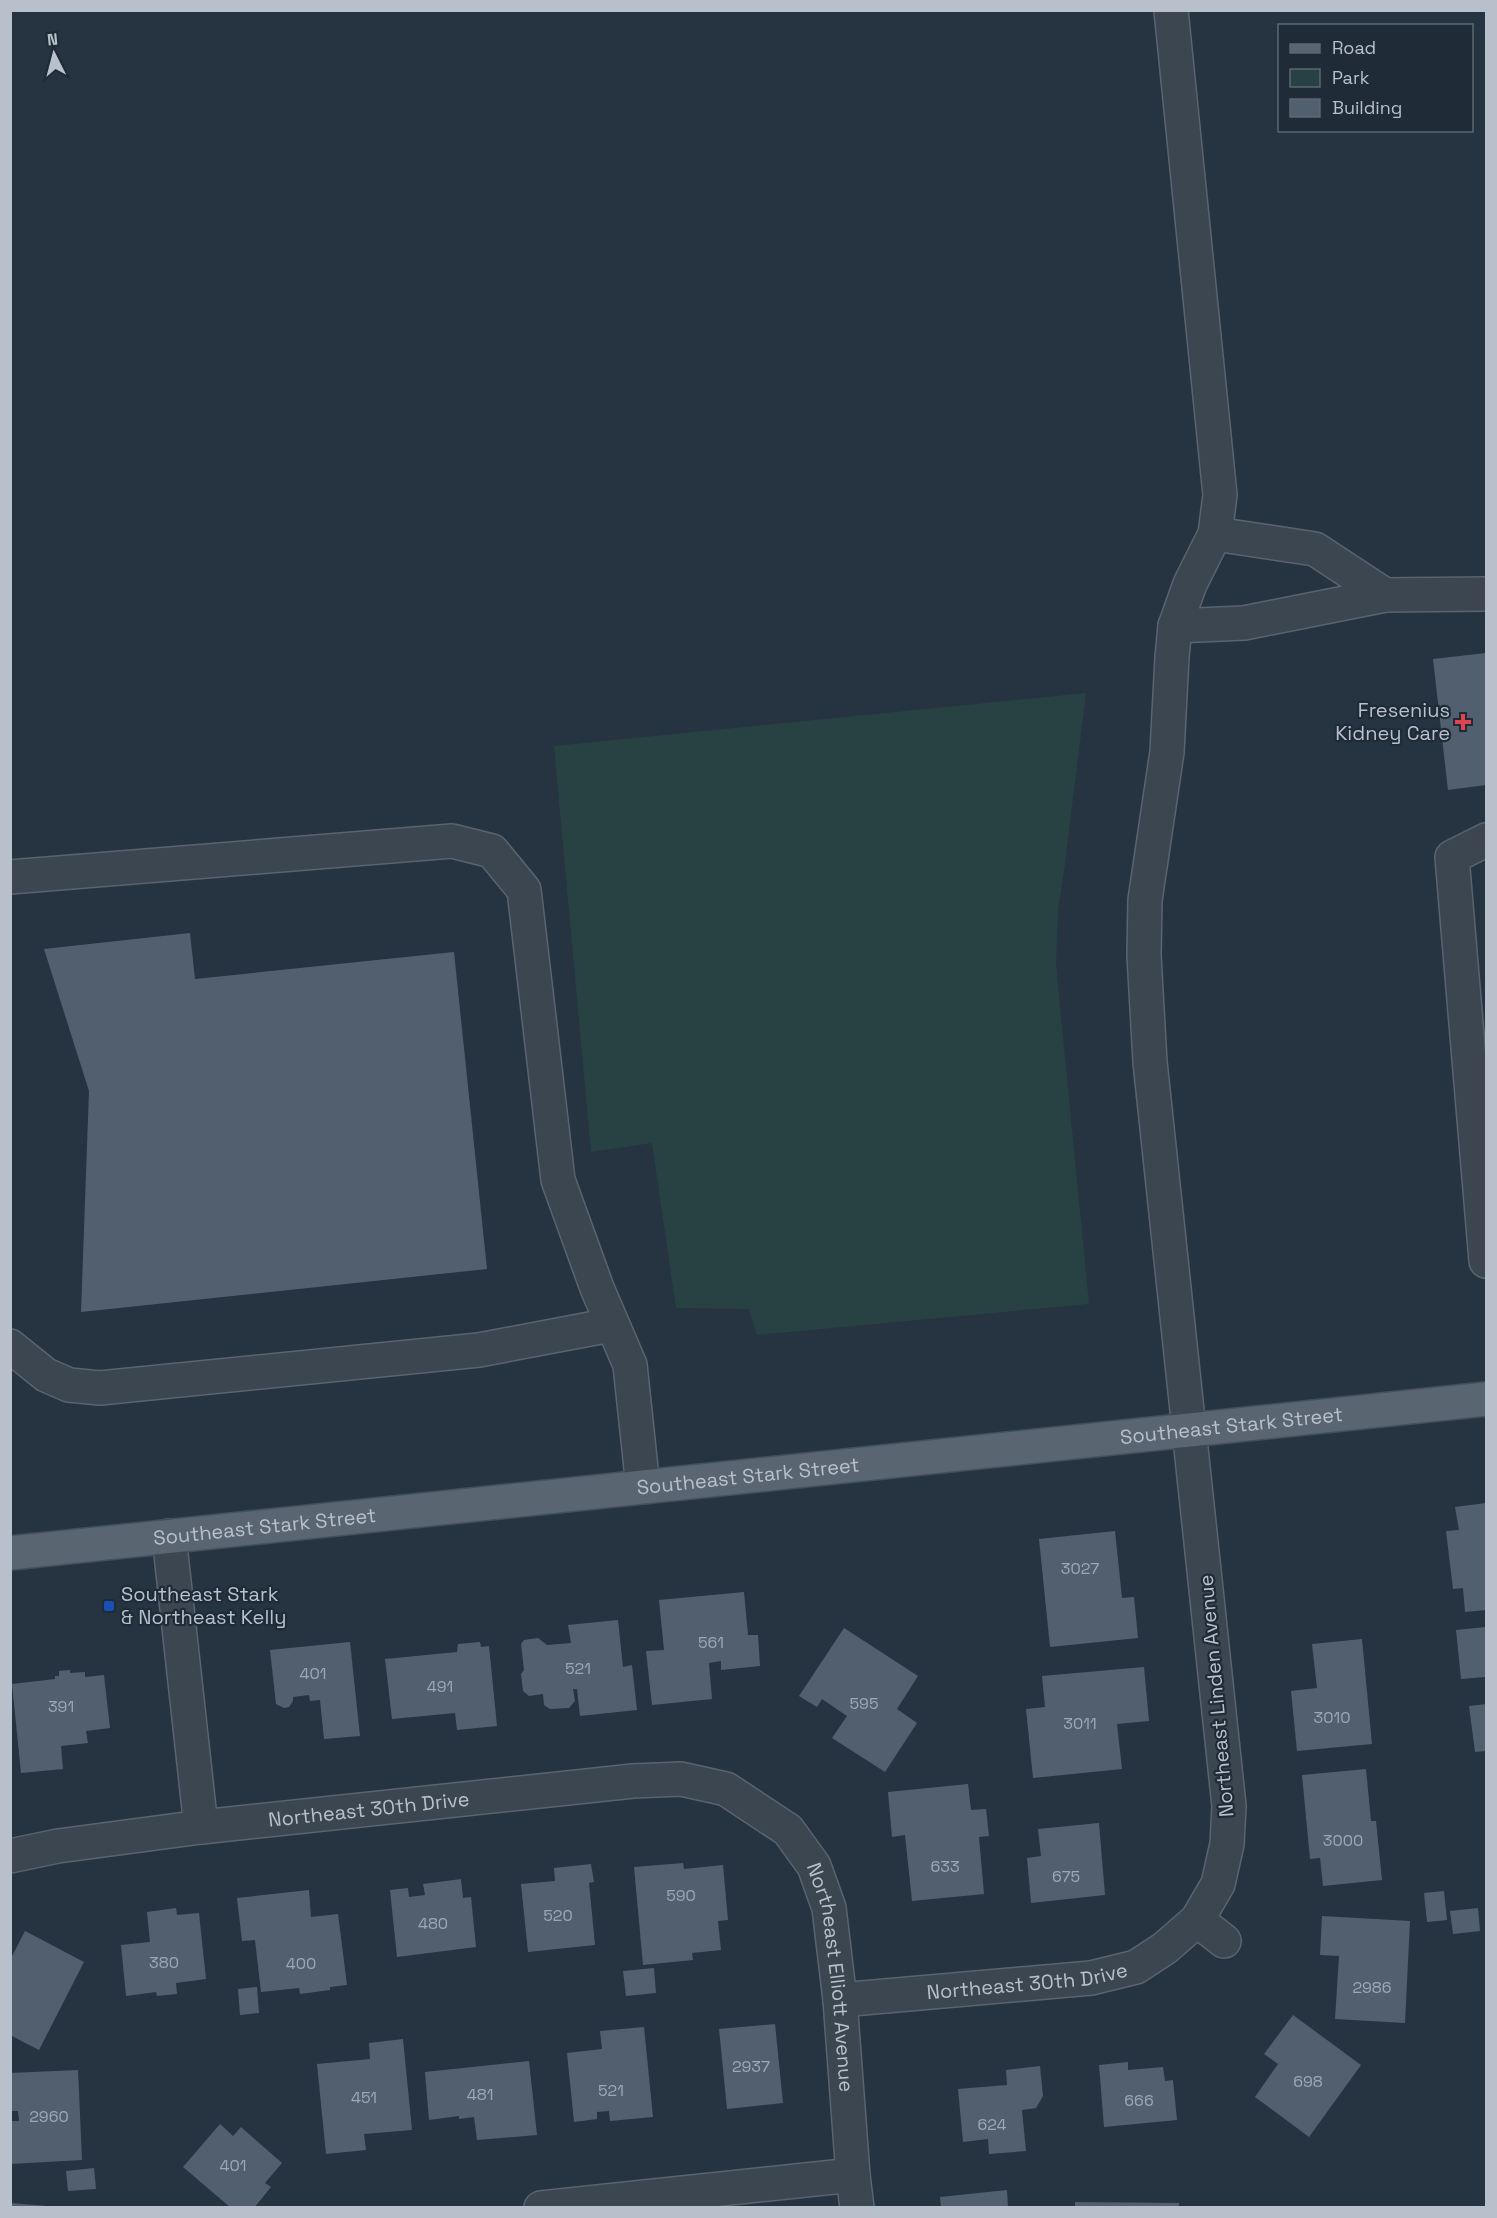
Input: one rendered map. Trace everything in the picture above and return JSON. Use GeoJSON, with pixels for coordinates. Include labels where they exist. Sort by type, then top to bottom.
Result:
{"type":"FeatureCollection","features":[{"type":"Feature","properties":{"kind":"main road","name":"Southeast Stark Street"},"geometry":{"type":"LineString","coordinates":[[10,1553],[1486,1400]]}},
{"type":"Feature","properties":{"kind":"street","name":"Northeast Linden Avenue"},"geometry":{"type":"LineString","coordinates":[[1171,10],[1220,495],[1215,534],[1190,584],[1175,626],[1167,752],[1145,900],[1144,955],[1150,1062],[1229,1806],[1227,1844],[1218,1884],[1197,1920]]}},
{"type":"Feature","properties":{"kind":"street"},"geometry":{"type":"LineString","coordinates":[[1215,534],[1315,549],[1385,595]]}},
{"type":"Feature","properties":{"kind":"street"},"geometry":{"type":"LineString","coordinates":[[1175,626],[1244,623],[1385,595],[1486,594]]}},
{"type":"Feature","properties":{"kind":"street"},"geometry":{"type":"LineString","coordinates":[[1486,840],[1452,857],[1486,1261]]}},
{"type":"Feature","properties":{"kind":"street"},"geometry":{"type":"LineString","coordinates":[[10,877],[452,841],[492,851],[524,890],[558,1180],[611,1325],[630,1365],[642,1487]]}},
{"type":"Feature","properties":{"kind":"street"},"geometry":{"type":"LineString","coordinates":[[10,1346],[46,1375],[69,1385],[100,1388],[479,1350],[611,1325]]}},
{"type":"Feature","properties":{"kind":"street"},"geometry":{"type":"LineString","coordinates":[[169,1536],[201,1827]]}},
{"type":"Feature","properties":{"kind":"street","name":"Northeast 30th Drive"},"geometry":{"type":"LineString","coordinates":[[10,1856],[58,1846],[201,1827],[633,1781],[681,1779],[726,1790]]}},
{"type":"Feature","properties":{"kind":"street","name":"Northeast Elliott Avenue"},"geometry":{"type":"LineString","coordinates":[[726,1790],[788,1830],[814,1866],[830,1908],[857,2208]]}},
{"type":"Feature","properties":{"kind":"street"},"geometry":{"type":"LineString","coordinates":[[1197,1920],[1224,1941]]}},
{"type":"Feature","properties":{"kind":"street","name":"Northeast 30th Drive"},"geometry":{"type":"LineString","coordinates":[[840,2000],[1091,1978],[1136,1967],[1165,1948],[1197,1920]]}},
{"type":"Feature","properties":{"kind":"street"},"geometry":{"type":"LineString","coordinates":[[542,2208],[853,2175]]}},
{"type":"Feature","properties":{"kind":"green space"},"geometry":{"type":"Polygon","coordinates":[[[1086,693],[1058,910],[1056,965],[1089,1304],[757,1335],[749,1309],[676,1308],[652,1143],[591,1152],[554,746],[1086,693]]]}},
{"type":"Feature","properties":{"kind":"building","name":"Fresenius Kidney Care"},"geometry":{"type":"Polygon","coordinates":[[[1486,653],[1486,785],[1448,790],[1433,659],[1486,653]]]}},
{"type":"Feature","properties":{"kind":"building"},"geometry":{"type":"Polygon","coordinates":[[[190,933],[195,979],[454,952],[487,1269],[81,1312],[89,1091],[44,949],[190,933]]]}},
{"type":"Feature","properties":{"kind":"building"},"geometry":{"type":"Polygon","coordinates":[[[1486,1503],[1486,1610],[1465,1612],[1463,1588],[1453,1589],[1446,1531],[1459,1530],[1455,1507],[1486,1503]]]}},
{"type":"Feature","properties":{"kind":"building"},"geometry":{"type":"Polygon","coordinates":[[[1115,1531],[1122,1598],[1134,1597],[1138,1638],[1050,1647],[1039,1539],[1115,1531]]]}},
{"type":"Feature","properties":{"kind":"building"},"geometry":{"type":"Polygon","coordinates":[[[744,1592],[748,1635],[758,1635],[760,1666],[721,1670],[721,1661],[709,1663],[712,1699],[652,1705],[646,1651],[664,1650],[659,1600],[744,1592]]]}},
{"type":"Feature","properties":{"kind":"building"},"geometry":{"type":"Polygon","coordinates":[[[618,1620],[623,1667],[632,1665],[637,1710],[580,1716],[577,1689],[573,1689],[575,1701],[569,1708],[550,1709],[544,1705],[543,1694],[529,1696],[523,1691],[521,1674],[524,1670],[521,1644],[524,1640],[538,1638],[547,1645],[571,1643],[568,1625],[618,1620]]]}},
{"type":"Feature","properties":{"kind":"building"},"geometry":{"type":"Polygon","coordinates":[[[1486,1627],[1486,1677],[1461,1679],[1456,1630],[1486,1627]]]}},
{"type":"Feature","properties":{"kind":"building"},"geometry":{"type":"Polygon","coordinates":[[[844,1628],[918,1676],[897,1709],[917,1723],[885,1772],[832,1738],[847,1716],[822,1699],[817,1707],[799,1696],[844,1628]]]}},
{"type":"Feature","properties":{"kind":"building"},"geometry":{"type":"Polygon","coordinates":[[[1362,1639],[1372,1744],[1297,1751],[1291,1691],[1317,1688],[1312,1644],[1362,1639]]]}},
{"type":"Feature","properties":{"kind":"building"},"geometry":{"type":"Polygon","coordinates":[[[350,1642],[360,1736],[324,1739],[320,1700],[310,1701],[309,1695],[293,1697],[289,1707],[284,1708],[276,1704],[270,1650],[350,1642]]]}},
{"type":"Feature","properties":{"kind":"building"},"geometry":{"type":"Polygon","coordinates":[[[480,1642],[481,1647],[489,1646],[497,1726],[457,1730],[455,1713],[392,1719],[385,1659],[457,1652],[458,1644],[480,1642]]]}},
{"type":"Feature","properties":{"kind":"building"},"geometry":{"type":"Polygon","coordinates":[[[1144,1667],[1149,1721],[1117,1724],[1122,1769],[1033,1778],[1026,1709],[1045,1707],[1042,1676],[1144,1667]]]}},
{"type":"Feature","properties":{"kind":"building"},"geometry":{"type":"Polygon","coordinates":[[[70,1670],[70,1673],[85,1672],[85,1677],[104,1675],[110,1728],[86,1731],[88,1743],[61,1746],[63,1769],[21,1773],[12,1684],[55,1679],[55,1676],[59,1676],[59,1671],[70,1670]]]}},
{"type":"Feature","properties":{"kind":"building"},"geometry":{"type":"Polygon","coordinates":[[[1486,1704],[1486,1751],[1475,1752],[1469,1706],[1486,1704]]]}},
{"type":"Feature","properties":{"kind":"building"},"geometry":{"type":"Polygon","coordinates":[[[1366,1769],[1371,1821],[1376,1821],[1382,1880],[1323,1886],[1320,1858],[1310,1859],[1302,1775],[1366,1769]]]}},
{"type":"Feature","properties":{"kind":"building"},"geometry":{"type":"Polygon","coordinates":[[[968,1784],[971,1810],[986,1809],[989,1836],[979,1837],[984,1894],[912,1901],[905,1835],[892,1837],[888,1792],[968,1784]]]}},
{"type":"Feature","properties":{"kind":"building"},"geometry":{"type":"Polygon","coordinates":[[[1099,1823],[1105,1895],[1031,1903],[1027,1858],[1041,1856],[1038,1829],[1099,1823]]]}},
{"type":"Feature","properties":{"kind":"building"},"geometry":{"type":"Polygon","coordinates":[[[683,1863],[684,1869],[723,1865],[728,1920],[718,1921],[721,1950],[692,1953],[693,1960],[643,1965],[634,1867],[683,1863]]]}},
{"type":"Feature","properties":{"kind":"building"},"geometry":{"type":"Polygon","coordinates":[[[591,1864],[594,1882],[589,1883],[595,1945],[528,1952],[521,1884],[555,1881],[554,1868],[591,1864]]]}},
{"type":"Feature","properties":{"kind":"building"},"geometry":{"type":"Polygon","coordinates":[[[461,1879],[463,1898],[471,1897],[476,1947],[397,1957],[390,1890],[408,1888],[409,1897],[425,1895],[423,1884],[461,1879]]]}},
{"type":"Feature","properties":{"kind":"building"},"geometry":{"type":"Polygon","coordinates":[[[309,1890],[311,1917],[338,1914],[347,1985],[300,1994],[299,1988],[261,1992],[255,1940],[242,1941],[237,1898],[309,1890]]]}},
{"type":"Feature","properties":{"kind":"building"},"geometry":{"type":"Polygon","coordinates":[[[1444,1891],[1447,1920],[1427,1922],[1424,1893],[1444,1891]]]}},
{"type":"Feature","properties":{"kind":"building"},"geometry":{"type":"Polygon","coordinates":[[[176,1908],[177,1915],[199,1913],[206,1979],[176,1983],[177,1994],[157,1996],[156,1992],[126,1996],[121,1945],[150,1942],[147,1912],[176,1908]]]}},
{"type":"Feature","properties":{"kind":"building"},"geometry":{"type":"Polygon","coordinates":[[[1478,1908],[1480,1931],[1453,1934],[1450,1911],[1478,1908]]]}},
{"type":"Feature","properties":{"kind":"building"},"geometry":{"type":"Polygon","coordinates":[[[1322,1916],[1410,1921],[1405,2023],[1335,2019],[1339,1956],[1320,1955],[1322,1916]]]}},
{"type":"Feature","properties":{"kind":"building"},"geometry":{"type":"Polygon","coordinates":[[[25,1931],[84,1962],[39,2050],[10,2035],[10,1960],[25,1931]]]}},
{"type":"Feature","properties":{"kind":"building"},"geometry":{"type":"Polygon","coordinates":[[[654,1968],[656,1993],[626,1996],[623,1971],[654,1968]]]}},
{"type":"Feature","properties":{"kind":"building"},"geometry":{"type":"Polygon","coordinates":[[[257,1987],[259,2013],[240,2015],[238,1989],[257,1987]]]}},
{"type":"Feature","properties":{"kind":"building"},"geometry":{"type":"Polygon","coordinates":[[[1293,2015],[1361,2065],[1309,2137],[1255,2097],[1278,2064],[1264,2054],[1293,2015]]]}},
{"type":"Feature","properties":{"kind":"building"},"geometry":{"type":"Polygon","coordinates":[[[775,2024],[783,2103],[727,2109],[719,2029],[775,2024]]]}},
{"type":"Feature","properties":{"kind":"building"},"geometry":{"type":"Polygon","coordinates":[[[644,2027],[653,2117],[610,2121],[609,2111],[597,2112],[597,2119],[574,2122],[567,2053],[602,2049],[600,2031],[644,2027]]]}},
{"type":"Feature","properties":{"kind":"building"},"geometry":{"type":"Polygon","coordinates":[[[403,2039],[412,2130],[364,2134],[366,2150],[326,2154],[317,2064],[370,2059],[369,2043],[403,2039]]]}},
{"type":"Feature","properties":{"kind":"building"},"geometry":{"type":"Polygon","coordinates":[[[529,2061],[537,2135],[477,2140],[474,2117],[459,2119],[459,2116],[429,2120],[425,2072],[529,2061]]]}},
{"type":"Feature","properties":{"kind":"building"},"geometry":{"type":"Polygon","coordinates":[[[1128,2062],[1128,2070],[1163,2067],[1165,2081],[1173,2080],[1177,2120],[1104,2127],[1099,2065],[1128,2062]]]}},
{"type":"Feature","properties":{"kind":"building"},"geometry":{"type":"Polygon","coordinates":[[[1040,2066],[1043,2096],[1036,2108],[1022,2110],[1026,2151],[989,2154],[988,2139],[963,2142],[958,2089],[1007,2085],[1006,2070],[1040,2066]]]}},
{"type":"Feature","properties":{"kind":"building"},"geometry":{"type":"Polygon","coordinates":[[[78,2070],[82,2160],[10,2164],[10,2121],[19,2121],[18,2111],[10,2111],[10,2073],[78,2070]]]}},
{"type":"Feature","properties":{"kind":"building"},"geometry":{"type":"Polygon","coordinates":[[[220,2124],[233,2136],[241,2127],[282,2163],[265,2183],[271,2187],[254,2208],[231,2208],[183,2167],[220,2124]]]}},
{"type":"Feature","properties":{"kind":"building"},"geometry":{"type":"Polygon","coordinates":[[[94,2168],[96,2189],[68,2191],[66,2171],[94,2168]]]}},
{"type":"Feature","properties":{"kind":"building"},"geometry":{"type":"Polygon","coordinates":[[[1007,2190],[1008,2208],[941,2208],[940,2197],[1007,2190]]]}},
{"type":"Feature","properties":{"kind":"building"},"geometry":{"type":"Polygon","coordinates":[[[1075,2202],[1179,2203],[1179,2208],[1075,2208],[1075,2202]]]}},
{"type":"Feature","properties":{"kind":"building"},"geometry":{"type":"Polygon","coordinates":[[[10,2203],[47,2206],[47,2208],[10,2208],[10,2203]]]}},
{"type":"Feature","properties":{"kind":"place","name":"Fresenius Kidney Care"},"geometry":{"type":"Point","coordinates":[1463,722]}},
{"type":"Feature","properties":{"kind":"place","name":"Southeast Stark & Northeast Kelly"},"geometry":{"type":"Point","coordinates":[109,1606]}}]}
